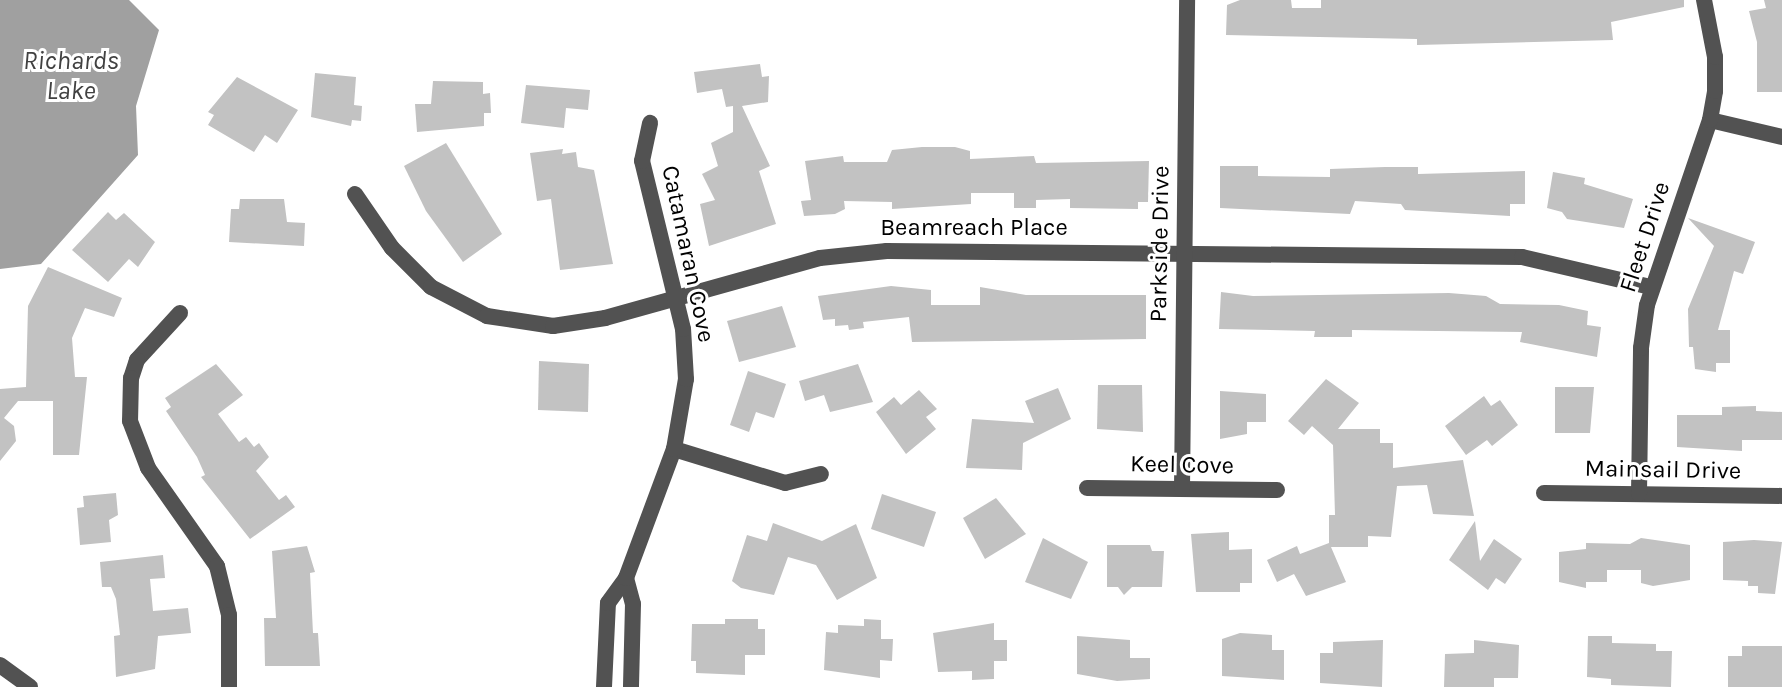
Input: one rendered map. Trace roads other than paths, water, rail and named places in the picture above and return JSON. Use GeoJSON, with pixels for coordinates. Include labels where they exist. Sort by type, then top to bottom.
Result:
{"type":"FeatureCollection","features":[{"type":"Feature","properties":{"kind":"street","name":"Parkside Drive"},"geometry":{"type":"LineString","coordinates":[[1182,489],[1187,0]]}},
{"type":"Feature","properties":{"kind":"street","name":"Fleet Drive"},"geometry":{"type":"LineString","coordinates":[[1639,494],[1641,348],[1651,287],[1710,120],[1715,57],[1704,0]]}},
{"type":"Feature","properties":{"kind":"street"},"geometry":{"type":"LineString","coordinates":[[1710,120],[1782,137]]}},
{"type":"Feature","properties":{"kind":"street","name":"Catamaran Cove"},"geometry":{"type":"LineString","coordinates":[[604,687],[608,603],[626,578],[674,449],[686,379],[676,298],[642,161],[650,123]]}},
{"type":"Feature","properties":{"kind":"street","name":"Beamreach Place"},"geometry":{"type":"LineString","coordinates":[[355,194],[408,266],[431,287],[487,316],[537,325],[584,323],[859,252],[1522,257],[1651,287]]}},
{"type":"Feature","properties":{"kind":"street"},"geometry":{"type":"LineString","coordinates":[[180,313],[137,360],[130,387],[130,421],[148,468],[217,566],[229,615],[229,687]]}},
{"type":"Feature","properties":{"kind":"street"},"geometry":{"type":"LineString","coordinates":[[674,449],[785,483],[821,474]]}},
{"type":"Feature","properties":{"kind":"street","name":"Keel Cove"},"geometry":{"type":"LineString","coordinates":[[1087,488],[1277,490]]}},
{"type":"Feature","properties":{"kind":"street","name":"Mainsail Drive"},"geometry":{"type":"LineString","coordinates":[[1544,493],[1782,496]]}},
{"type":"Feature","properties":{"kind":"street"},"geometry":{"type":"LineString","coordinates":[[626,578],[633,604],[631,687]]}},
{"type":"Feature","properties":{"kind":"street"},"geometry":{"type":"LineString","coordinates":[[0,665],[30,687]]}},
{"type":"Feature","properties":{"kind":"water","name":"Richards Lake"},"geometry":{"type":"Polygon","coordinates":[[[0,0],[129,0],[159,30],[136,106],[138,155],[41,264],[0,269],[0,0]]]}}]}
